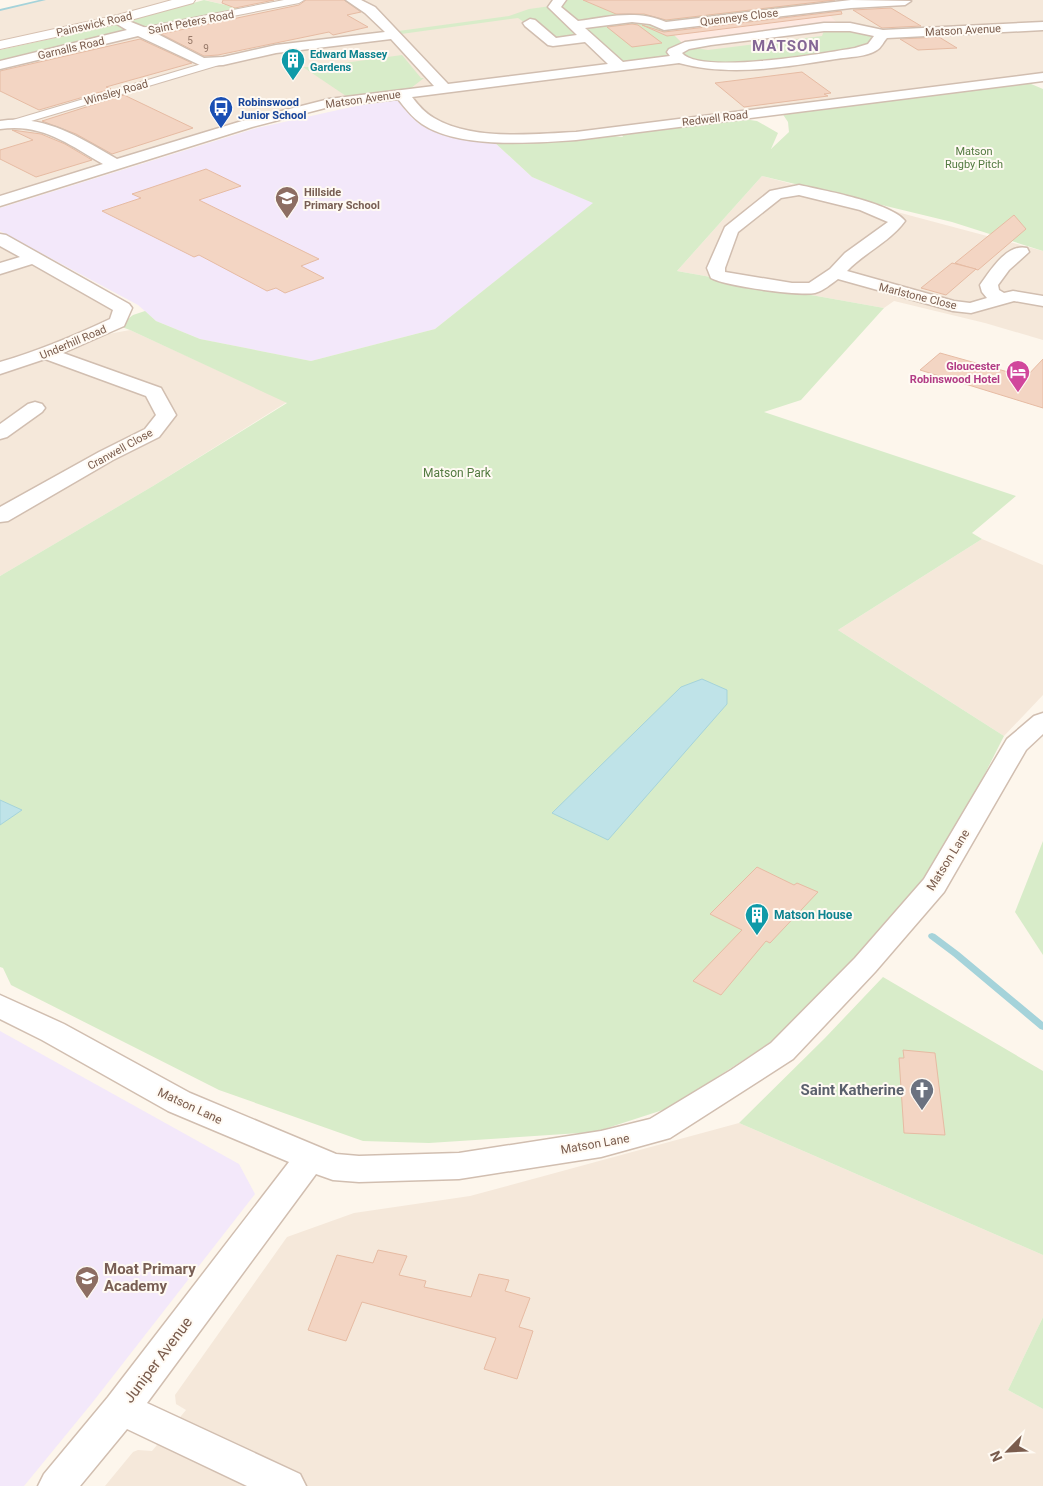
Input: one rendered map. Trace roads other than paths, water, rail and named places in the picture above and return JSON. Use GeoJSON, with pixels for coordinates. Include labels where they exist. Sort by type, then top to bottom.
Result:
{"type":"FeatureCollection","features":[{"type":"Feature","properties":{"kind":"main road","name":"Painswick Road"},"geometry":{"type":"LineString","coordinates":[[0,45],[116,20],[188,0]]}},
{"type":"Feature","properties":{"kind":"street","name":"Saint Peters Road"},"geometry":{"type":"LineString","coordinates":[[141,31],[299,0]]}},
{"type":"Feature","properties":{"kind":"street"},"geometry":{"type":"LineString","coordinates":[[352,0],[370,10],[381,20],[444,88]]}},
{"type":"Feature","properties":{"kind":"street"},"geometry":{"type":"LineString","coordinates":[[560,0],[554,7],[620,66]]}},
{"type":"Feature","properties":{"kind":"street"},"geometry":{"type":"LineString","coordinates":[[904,1],[935,31]]}},
{"type":"Feature","properties":{"kind":"street","name":"Quenneys Close"},"geometry":{"type":"LineString","coordinates":[[574,26],[646,19],[664,26],[851,4],[904,1]]}},
{"type":"Feature","properties":{"kind":"street"},"geometry":{"type":"LineString","coordinates":[[116,20],[202,62],[215,63],[294,46],[393,35]]}},
{"type":"Feature","properties":{"kind":"street"},"geometry":{"type":"LineString","coordinates":[[530,23],[553,42],[587,38]]}},
{"type":"Feature","properties":{"kind":"street","name":"Matson Avenue"},"geometry":{"type":"LineString","coordinates":[[679,59],[674,52],[685,46],[824,27],[850,27],[883,34],[1043,26]]}},
{"type":"Feature","properties":{"kind":"street","name":"Garnalls Road"},"geometry":{"type":"LineString","coordinates":[[0,65],[141,31]]}},
{"type":"Feature","properties":{"kind":"street","name":"Matson Avenue"},"geometry":{"type":"LineString","coordinates":[[0,201],[286,113],[348,100],[679,59],[693,64],[737,67],[847,54],[873,47],[883,34]]}},
{"type":"Feature","properties":{"kind":"street","name":"Winsley Road"},"geometry":{"type":"LineString","coordinates":[[17,122],[215,63]]}},
{"type":"Feature","properties":{"kind":"street","name":"Redwell Road"},"geometry":{"type":"LineString","coordinates":[[401,93],[429,122],[452,132],[533,138],[576,136],[1043,77]]}},
{"type":"Feature","properties":{"kind":"street","name":"Winsley Road"},"geometry":{"type":"LineString","coordinates":[[0,124],[30,122],[47,128],[116,165]]}},
{"type":"Feature","properties":{"kind":"street"},"geometry":{"type":"LineString","coordinates":[[799,190],[876,210],[892,216],[896,221],[894,225],[851,258],[836,274],[812,288],[802,289],[722,277],[717,274],[716,268],[731,230],[776,194],[799,190]]}},
{"type":"Feature","properties":{"kind":"street","name":"Underhill Road"},"geometry":{"type":"LineString","coordinates":[[0,239],[123,308],[118,322],[48,354],[0,368]]}},
{"type":"Feature","properties":{"kind":"street"},"geometry":{"type":"LineString","coordinates":[[1000,299],[991,292],[989,285],[1003,266],[1020,252]]}},
{"type":"Feature","properties":{"kind":"street"},"geometry":{"type":"LineString","coordinates":[[0,269],[33,258]]}},
{"type":"Feature","properties":{"kind":"street","name":"Marlstone Close"},"geometry":{"type":"LineString","coordinates":[[836,274],[953,306],[971,308],[1013,296],[1043,301]]}},
{"type":"Feature","properties":{"kind":"street","name":"Cranwell Close"},"geometry":{"type":"LineString","coordinates":[[0,516],[106,456],[152,433],[166,415],[154,392],[48,354]]}},
{"type":"Feature","properties":{"kind":"street"},"geometry":{"type":"LineString","coordinates":[[0,433],[35,408]]}},
{"type":"Feature","properties":{"kind":"street","name":"Matson Lane"},"geometry":{"type":"LineString","coordinates":[[0,1006],[53,1032],[179,1102],[333,1167],[359,1169],[459,1166],[602,1144],[659,1129],[782,1051],[865,965],[934,885],[1016,745],[1043,721]]}},
{"type":"Feature","properties":{"kind":"street","name":"Juniper Avenue"},"geometry":{"type":"LineString","coordinates":[[58,1486],[121,1409],[310,1158]]}},
{"type":"Feature","properties":{"kind":"street"},"geometry":{"type":"LineString","coordinates":[[121,1409],[287,1486]]}},
{"type":"Feature","properties":{"kind":"water"},"geometry":{"type":"Polygon","coordinates":[[[702,679],[727,690],[727,704],[608,840],[552,813],[681,687],[702,679]]]}},
{"type":"Feature","properties":{"kind":"water"},"geometry":{"type":"Polygon","coordinates":[[[0,800],[22,810],[0,825],[0,800]]]}},
{"type":"Feature","properties":{"kind":"waterway"},"geometry":{"type":"LineString","coordinates":[[0,10],[44,0]]}},
{"type":"Feature","properties":{"kind":"waterway"},"geometry":{"type":"LineString","coordinates":[[932,936],[1043,1027]]}},
{"type":"Feature","properties":{"kind":"place","name":"Edward Massey Gardens"},"geometry":{"type":"Point","coordinates":[293,81]}},
{"type":"Feature","properties":{"kind":"place","name":"Robinswood Junior School"},"geometry":{"type":"Point","coordinates":[221,129]}},
{"type":"Feature","properties":{"kind":"place","name":"Hillside Primary School"},"geometry":{"type":"Point","coordinates":[287,219]}},
{"type":"Feature","properties":{"kind":"place","name":"Gloucester Robinswood Hotel"},"geometry":{"type":"Point","coordinates":[1018,393]}},
{"type":"Feature","properties":{"kind":"place","name":"Matson House"},"geometry":{"type":"Point","coordinates":[757,936]}},
{"type":"Feature","properties":{"kind":"place","name":"Saint Katherine"},"geometry":{"type":"Point","coordinates":[922,1111]}},
{"type":"Feature","properties":{"kind":"place","name":"Moat Primary Academy"},"geometry":{"type":"Point","coordinates":[87,1299]}},
{"type":"Feature","properties":{"kind":"district","name":"MATSON"},"geometry":{"type":"Point","coordinates":[786,46]}},
{"type":"Feature","properties":{"kind":"park label","name":"Matson Rugby Pitch"},"geometry":{"type":"Point","coordinates":[974,157]}},
{"type":"Feature","properties":{"kind":"park label","name":"Matson Park"},"geometry":{"type":"Point","coordinates":[457,473]}}]}
